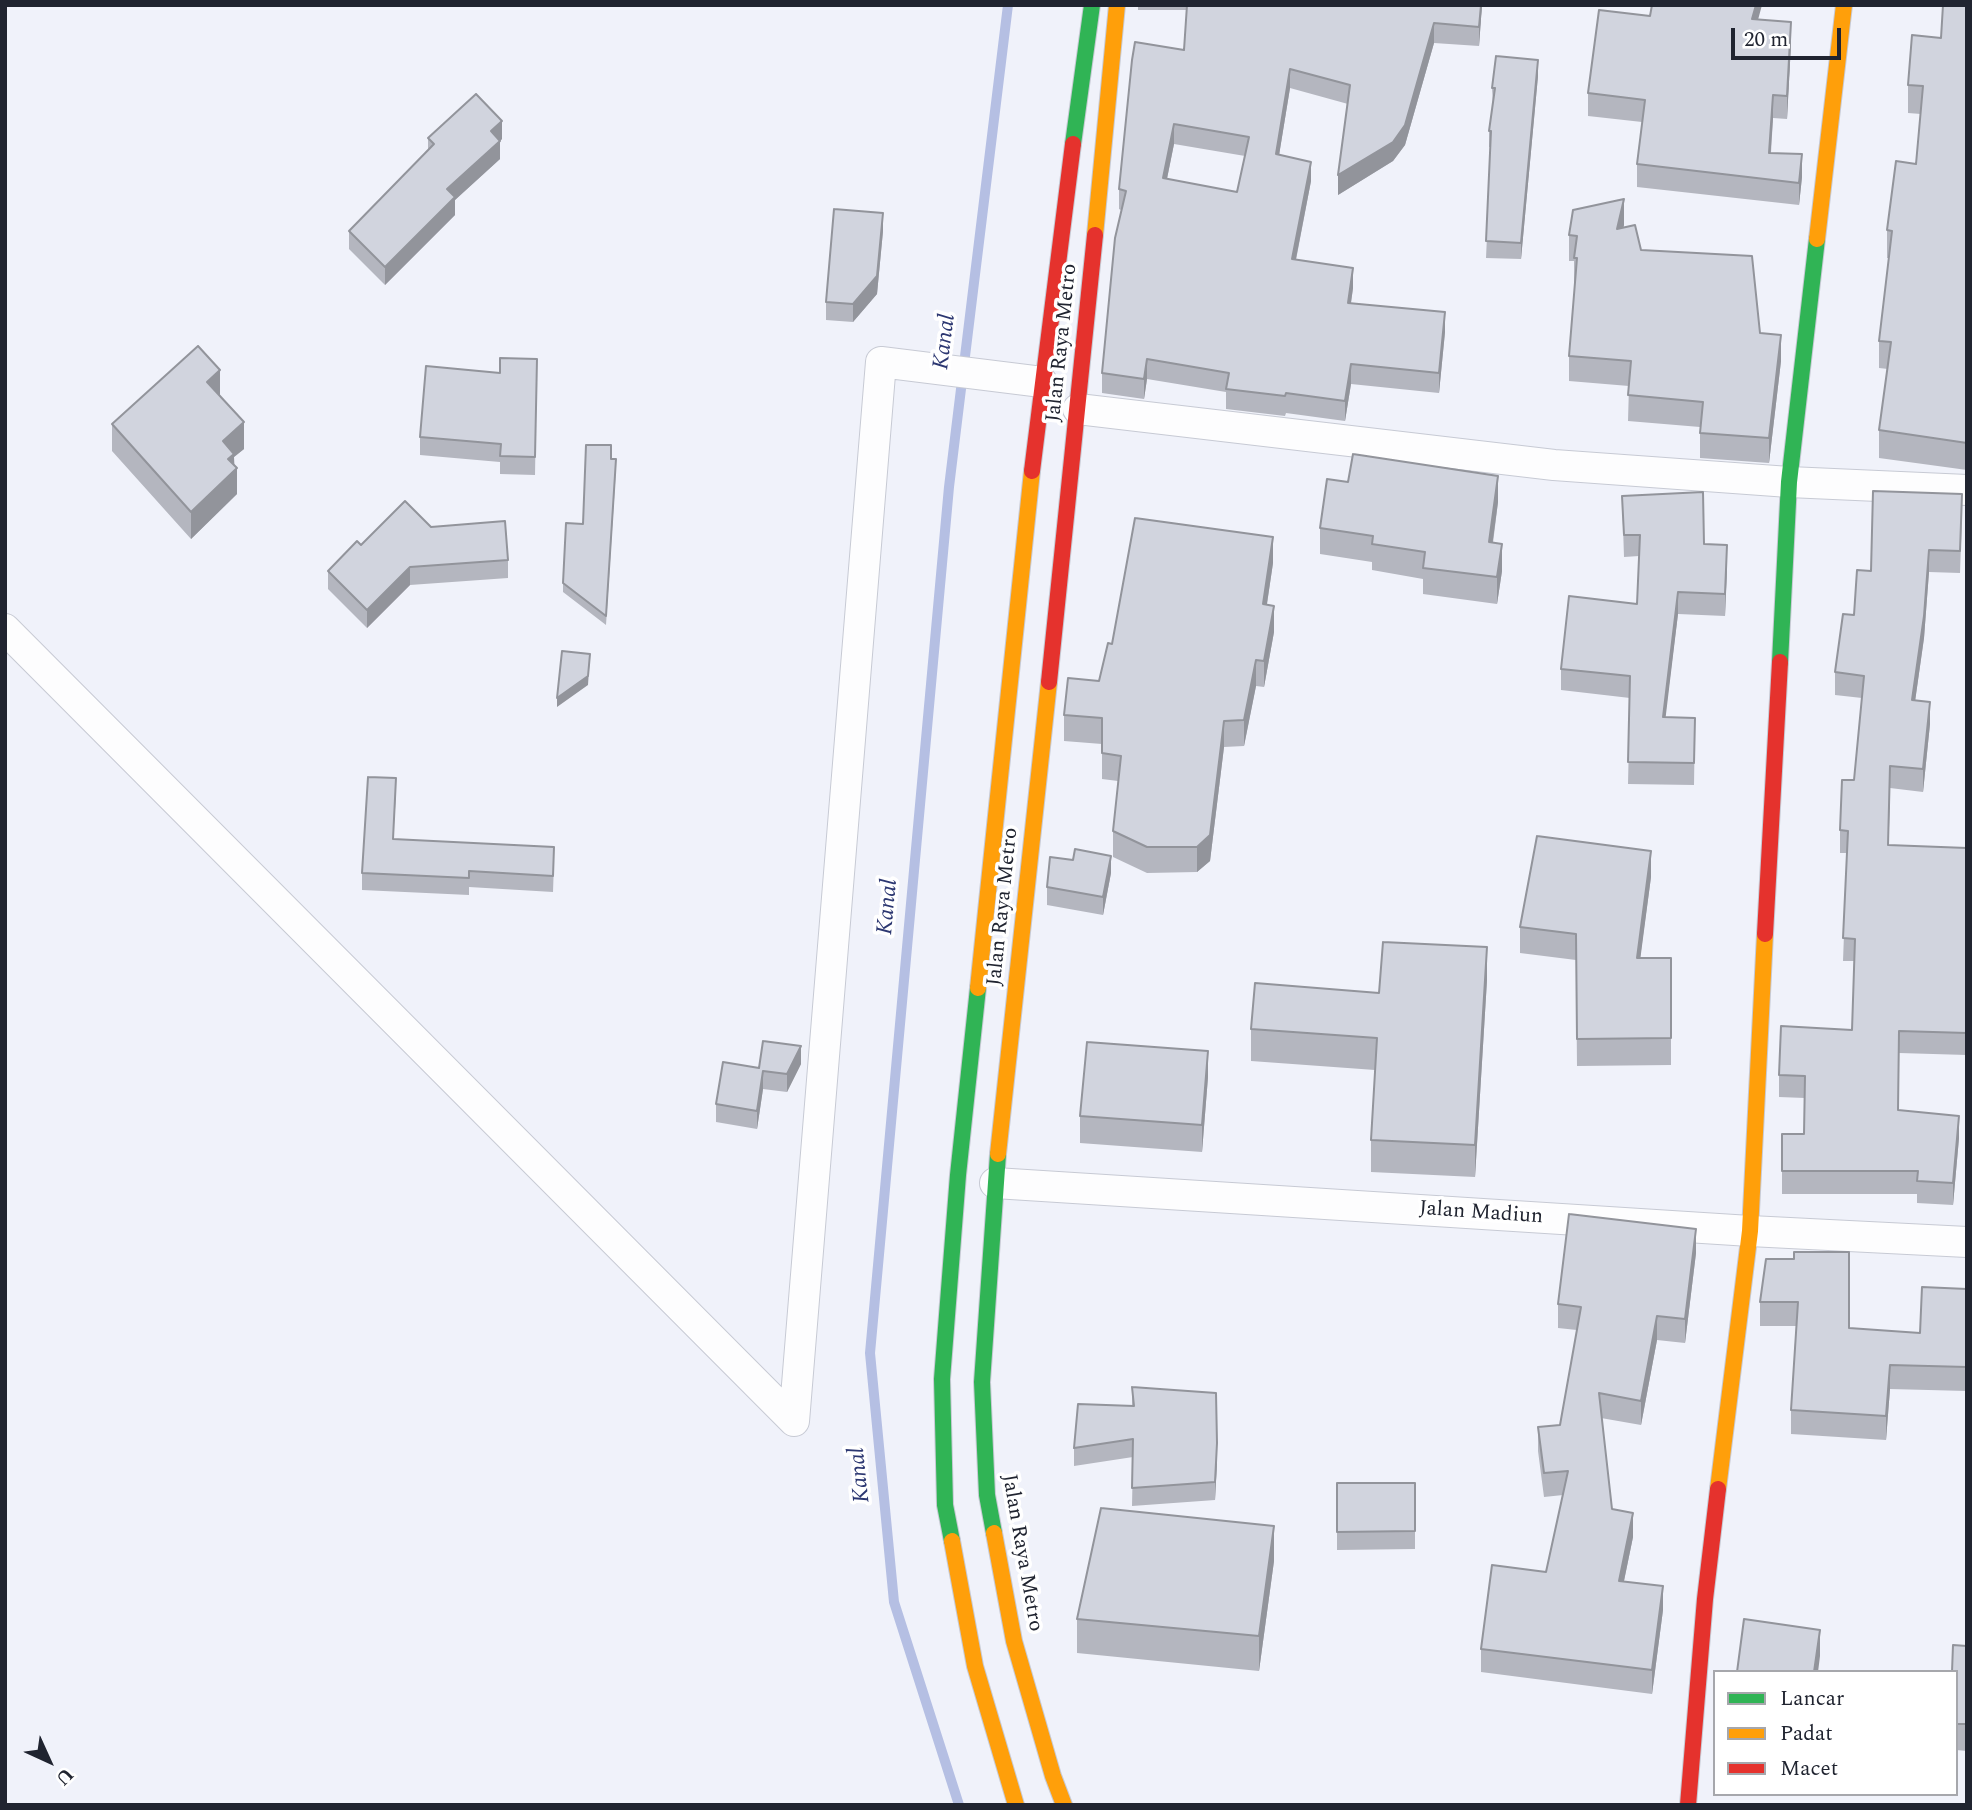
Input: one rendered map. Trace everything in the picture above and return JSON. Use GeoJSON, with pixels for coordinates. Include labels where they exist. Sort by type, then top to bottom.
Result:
{"type":"FeatureCollection","features":[{"type":"Feature","properties":{"kind":"main road"},"geometry":{"type":"LineString","coordinates":[[1016,1805],[975,1666],[945,1505],[942,1379],[958,1175],[1042,382],[1092,5]]}},
{"type":"Feature","properties":{"kind":"main road","name":"Jalan Raya Metro"},"geometry":{"type":"LineString","coordinates":[[1064,1805],[1014,1641],[987,1495],[982,1382],[995,1183],[1078,409],[1117,5]]}},
{"type":"Feature","properties":{"kind":"main road"},"geometry":{"type":"LineString","coordinates":[[1688,1805],[1705,1600],[1750,1231],[1789,482],[1844,5]]}},
{"type":"Feature","properties":{"kind":"street"},"geometry":{"type":"LineString","coordinates":[[5,629],[794,1421],[881,362],[1042,382]]}},
{"type":"Feature","properties":{"kind":"street"},"geometry":{"type":"LineString","coordinates":[[1078,409],[1554,465],[1789,482],[1967,490]]}},
{"type":"Feature","properties":{"kind":"street","name":"Jalan Madiun"},"geometry":{"type":"LineString","coordinates":[[995,1183],[1750,1231],[1967,1242]]}},
{"type":"Feature","properties":{"kind":"building"},"geometry":{"type":"Polygon","coordinates":[[[1187,5],[1481,5],[1479,27],[1434,23],[1405,125],[1393,142],[1338,175],[1350,85],[1290,69],[1276,154],[1311,162],[1292,259],[1353,268],[1348,303],[1445,312],[1439,373],[1351,364],[1345,401],[1226,389],[1229,373],[1147,359],[1144,379],[1102,373],[1115,238],[1126,191],[1119,189],[1135,42],[1184,50],[1187,5]],[[1174,124],[1163,178],[1237,192],[1249,137],[1174,124]]]}},
{"type":"Feature","properties":{"kind":"building"},"geometry":{"type":"Polygon","coordinates":[[[1652,5],[1756,5],[1752,19],[1791,22],[1787,96],[1773,95],[1769,153],[1802,154],[1799,183],[1637,164],[1645,100],[1588,93],[1599,10],[1650,16],[1652,5]]]}},
{"type":"Feature","properties":{"kind":"building"},"geometry":{"type":"Polygon","coordinates":[[[1943,5],[1967,5],[1967,443],[1879,430],[1891,342],[1879,341],[1892,231],[1887,230],[1896,161],[1916,164],[1923,86],[1908,85],[1912,35],[1941,38],[1943,5]]]}},
{"type":"Feature","properties":{"kind":"building"},"geometry":{"type":"Polygon","coordinates":[[[1496,56],[1538,60],[1521,243],[1486,241],[1489,131],[1496,56]]]}},
{"type":"Feature","properties":{"kind":"building"},"geometry":{"type":"Polygon","coordinates":[[[476,94],[502,121],[491,131],[500,141],[447,189],[455,197],[385,267],[349,231],[434,144],[428,138],[476,94]]]}},
{"type":"Feature","properties":{"kind":"building"},"geometry":{"type":"Polygon","coordinates":[[[1624,199],[1617,229],[1635,225],[1641,250],[1752,256],[1760,333],[1781,335],[1769,438],[1700,433],[1703,402],[1628,395],[1631,361],[1569,356],[1577,258],[1574,258],[1577,236],[1569,235],[1573,210],[1624,199]]]}},
{"type":"Feature","properties":{"kind":"building"},"geometry":{"type":"Polygon","coordinates":[[[834,209],[883,213],[877,276],[853,304],[826,302],[834,209]]]}},
{"type":"Feature","properties":{"kind":"building"},"geometry":{"type":"Polygon","coordinates":[[[198,346],[220,370],[207,382],[244,422],[223,441],[234,454],[228,459],[237,468],[191,512],[112,424],[198,346]]]}},
{"type":"Feature","properties":{"kind":"building"},"geometry":{"type":"Polygon","coordinates":[[[500,358],[537,359],[535,457],[500,456],[501,444],[420,437],[426,366],[500,373],[500,358]]]}},
{"type":"Feature","properties":{"kind":"building"},"geometry":{"type":"Polygon","coordinates":[[[586,445],[611,445],[611,459],[616,459],[606,616],[563,583],[566,523],[583,524],[586,445]]]}},
{"type":"Feature","properties":{"kind":"building"},"geometry":{"type":"Polygon","coordinates":[[[1353,454],[1498,476],[1489,542],[1502,544],[1497,577],[1423,568],[1425,552],[1372,544],[1373,536],[1320,528],[1327,479],[1348,482],[1353,454]]]}},
{"type":"Feature","properties":{"kind":"building"},"geometry":{"type":"Polygon","coordinates":[[[1873,491],[1962,494],[1960,551],[1929,550],[1924,616],[1912,700],[1930,702],[1923,769],[1890,766],[1888,845],[1967,848],[1967,1033],[1899,1031],[1898,1110],[1959,1116],[1953,1183],[1917,1181],[1918,1171],[1782,1171],[1782,1134],[1804,1134],[1805,1076],[1779,1075],[1781,1026],[1852,1030],[1855,939],[1843,938],[1848,831],[1840,830],[1842,780],[1854,780],[1864,676],[1835,672],[1843,614],[1854,615],[1857,570],[1871,571],[1873,491]]]}},
{"type":"Feature","properties":{"kind":"building"},"geometry":{"type":"Polygon","coordinates":[[[1703,492],[1704,544],[1727,545],[1725,594],[1678,592],[1663,717],[1695,718],[1694,763],[1628,762],[1630,676],[1561,669],[1569,596],[1637,604],[1640,535],[1624,535],[1622,496],[1703,492]]]}},
{"type":"Feature","properties":{"kind":"building"},"geometry":{"type":"Polygon","coordinates":[[[405,501],[431,527],[505,521],[508,560],[410,567],[367,610],[328,571],[357,541],[361,545],[405,501]]]}},
{"type":"Feature","properties":{"kind":"building"},"geometry":{"type":"Polygon","coordinates":[[[1135,518],[1273,537],[1263,604],[1274,606],[1264,661],[1256,660],[1244,720],[1224,721],[1210,835],[1197,847],[1147,847],[1113,831],[1121,756],[1102,753],[1102,718],[1064,715],[1068,678],[1099,681],[1108,643],[1112,644],[1135,518]]]}},
{"type":"Feature","properties":{"kind":"building"},"geometry":{"type":"Polygon","coordinates":[[[562,651],[590,654],[588,676],[557,698],[562,651]]]}},
{"type":"Feature","properties":{"kind":"building"},"geometry":{"type":"Polygon","coordinates":[[[368,777],[396,778],[393,839],[554,847],[553,876],[469,871],[469,878],[362,873],[368,777]]]}},
{"type":"Feature","properties":{"kind":"building"},"geometry":{"type":"Polygon","coordinates":[[[1537,836],[1651,851],[1637,958],[1671,958],[1671,1038],[1577,1039],[1576,934],[1520,927],[1537,836]]]}},
{"type":"Feature","properties":{"kind":"building"},"geometry":{"type":"Polygon","coordinates":[[[1075,849],[1111,856],[1103,897],[1047,887],[1050,857],[1073,860],[1075,849]]]}},
{"type":"Feature","properties":{"kind":"building"},"geometry":{"type":"Polygon","coordinates":[[[1383,942],[1487,947],[1475,1145],[1371,1140],[1377,1038],[1251,1029],[1255,983],[1379,993],[1383,942]]]}},
{"type":"Feature","properties":{"kind":"building"},"geometry":{"type":"Polygon","coordinates":[[[763,1041],[801,1046],[787,1074],[763,1071],[757,1111],[716,1104],[723,1062],[759,1068],[763,1041]]]}},
{"type":"Feature","properties":{"kind":"building"},"geometry":{"type":"Polygon","coordinates":[[[1087,1042],[1208,1051],[1202,1125],[1080,1116],[1087,1042]]]}},
{"type":"Feature","properties":{"kind":"building"},"geometry":{"type":"Polygon","coordinates":[[[1569,1214],[1696,1229],[1685,1319],[1657,1316],[1641,1401],[1599,1393],[1612,1509],[1633,1513],[1619,1581],[1663,1586],[1652,1670],[1481,1649],[1492,1565],[1546,1572],[1568,1471],[1544,1473],[1538,1427],[1560,1425],[1581,1307],[1558,1304],[1569,1214]]]}},
{"type":"Feature","properties":{"kind":"building"},"geometry":{"type":"Polygon","coordinates":[[[1794,1252],[1849,1252],[1849,1328],[1920,1333],[1922,1287],[1967,1289],[1967,1367],[1890,1365],[1886,1416],[1791,1410],[1798,1302],[1760,1302],[1766,1259],[1794,1259],[1794,1252]]]}},
{"type":"Feature","properties":{"kind":"building"},"geometry":{"type":"Polygon","coordinates":[[[1132,1387],[1216,1393],[1215,1482],[1132,1488],[1133,1439],[1074,1448],[1078,1404],[1134,1406],[1132,1387]]]}},
{"type":"Feature","properties":{"kind":"building"},"geometry":{"type":"Polygon","coordinates":[[[1337,1483],[1415,1483],[1415,1531],[1337,1532],[1337,1483]]]}},
{"type":"Feature","properties":{"kind":"building"},"geometry":{"type":"Polygon","coordinates":[[[1101,1508],[1274,1526],[1259,1636],[1077,1619],[1101,1508]]]}},
{"type":"Feature","properties":{"kind":"building"},"geometry":{"type":"Polygon","coordinates":[[[1744,1619],[1820,1630],[1814,1670],[1737,1670],[1744,1619]]]}},
{"type":"Feature","properties":{"kind":"building"},"geometry":{"type":"Polygon","coordinates":[[[1953,1645],[1967,1646],[1967,1724],[1958,1724],[1958,1670],[1952,1670],[1953,1645]]]}},
{"type":"Feature","properties":{"kind":"waterway","name":"Kanal"},"geometry":{"type":"LineString","coordinates":[[959,1805],[894,1602],[870,1353],[949,487],[1008,5]]}},
{"type":"Feature","properties":{"kind":"traffic: fast"},"geometry":{"type":"LineString","coordinates":[[1073,144],[1092,5]]}},
{"type":"Feature","properties":{"kind":"traffic: fast"},"geometry":{"type":"LineString","coordinates":[[1780,662],[1789,482],[1817,239]]}},
{"type":"Feature","properties":{"kind":"traffic: fast"},"geometry":{"type":"LineString","coordinates":[[952,1541],[945,1505],[942,1379],[958,1175],[978,988]]}},
{"type":"Feature","properties":{"kind":"traffic: fast"},"geometry":{"type":"LineString","coordinates":[[994,1533],[987,1495],[982,1382],[998,1154]]}},
{"type":"Feature","properties":{"kind":"traffic: slow"},"geometry":{"type":"LineString","coordinates":[[1095,235],[1117,5]]}},
{"type":"Feature","properties":{"kind":"traffic: slow"},"geometry":{"type":"LineString","coordinates":[[1817,239],[1844,5]]}},
{"type":"Feature","properties":{"kind":"traffic: slow"},"geometry":{"type":"LineString","coordinates":[[978,988],[1032,471]]}},
{"type":"Feature","properties":{"kind":"traffic: slow"},"geometry":{"type":"LineString","coordinates":[[998,1154],[1049,682]]}},
{"type":"Feature","properties":{"kind":"traffic: slow"},"geometry":{"type":"LineString","coordinates":[[1718,1489],[1750,1231],[1765,934]]}},
{"type":"Feature","properties":{"kind":"traffic: slow"},"geometry":{"type":"LineString","coordinates":[[994,1533],[1014,1641],[1064,1805]]}},
{"type":"Feature","properties":{"kind":"traffic: slow"},"geometry":{"type":"LineString","coordinates":[[952,1541],[975,1666],[1016,1805]]}},
{"type":"Feature","properties":{"kind":"traffic: jam"},"geometry":{"type":"LineString","coordinates":[[1032,471],[1073,144]]}},
{"type":"Feature","properties":{"kind":"traffic: jam"},"geometry":{"type":"LineString","coordinates":[[1049,682],[1095,235]]}},
{"type":"Feature","properties":{"kind":"traffic: jam"},"geometry":{"type":"LineString","coordinates":[[1765,934],[1780,662]]}},
{"type":"Feature","properties":{"kind":"traffic: jam"},"geometry":{"type":"LineString","coordinates":[[1688,1805],[1705,1599],[1718,1489]]}}]}
